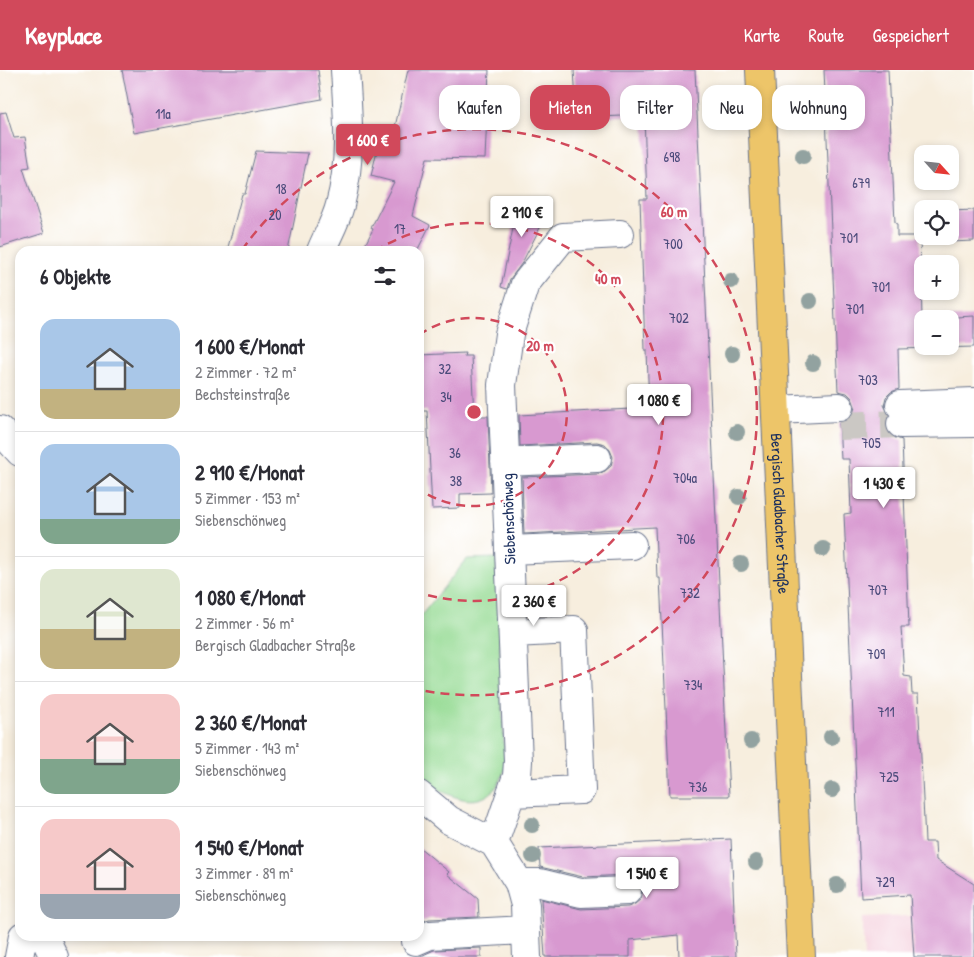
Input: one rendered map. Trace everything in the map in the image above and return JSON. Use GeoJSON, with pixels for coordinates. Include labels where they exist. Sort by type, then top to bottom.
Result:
{"type":"FeatureCollection","features":[{"type":"Feature","properties":{"kind":"main road","name":"Bergisch Gladbacher Straße"},"geometry":{"type":"LineString","coordinates":[[760,70],[801,957]]}},
{"type":"Feature","properties":{"kind":"street"},"geometry":{"type":"LineString","coordinates":[[323,246],[340,205],[347,170],[348,126],[345,70]]}},
{"type":"Feature","properties":{"kind":"street","name":"Siebenschönweg"},"geometry":{"type":"LineString","coordinates":[[494,843],[517,776],[518,761],[502,385],[509,334],[525,284],[563,237],[620,234]]}},
{"type":"Feature","properties":{"kind":"street"},"geometry":{"type":"LineString","coordinates":[[974,402],[901,415],[974,423]]}},
{"type":"Feature","properties":{"kind":"street"},"geometry":{"type":"LineString","coordinates":[[776,418],[839,417]]}},
{"type":"Feature","properties":{"kind":"street"},"geometry":{"type":"LineString","coordinates":[[0,430],[15,446]]}},
{"type":"Feature","properties":{"kind":"street"},"geometry":{"type":"LineString","coordinates":[[505,462],[597,458]]}},
{"type":"Feature","properties":{"kind":"street"},"geometry":{"type":"LineString","coordinates":[[509,550],[632,545]]}},
{"type":"Feature","properties":{"kind":"street"},"geometry":{"type":"LineString","coordinates":[[511,793],[581,790],[574,630],[512,633]]}},
{"type":"Feature","properties":{"kind":"street"},"geometry":{"type":"LineString","coordinates":[[424,799],[449,820],[494,843],[518,884],[525,905],[527,957]]}},
{"type":"Feature","properties":{"kind":"street"},"geometry":{"type":"LineString","coordinates":[[518,884],[540,883],[582,893],[627,891]]}},
{"type":"Feature","properties":{"kind":"street"},"geometry":{"type":"LineString","coordinates":[[424,938],[430,935],[526,930]]}},
{"type":"Feature","properties":{"kind":"street"},"geometry":{"type":"LineString","coordinates":[[19,957],[22,941]]}},
{"type":"Feature","properties":{"kind":"street"},"geometry":{"type":"LineString","coordinates":[[46,941],[54,957]]}},
{"type":"Feature","properties":{"kind":"shaded area"},"geometry":{"type":"Polygon","coordinates":[[[953,869],[974,882],[974,951],[970,957],[864,957],[862,918],[912,916],[932,904],[953,869]]]}},
{"type":"Feature","properties":{"kind":"green space"},"geometry":{"type":"Polygon","coordinates":[[[496,558],[505,768],[498,784],[490,794],[479,799],[468,800],[455,797],[424,779],[424,612],[467,559],[496,558]]]}},
{"type":"Feature","properties":{"kind":"building"},"geometry":{"type":"Polygon","coordinates":[[[122,70],[318,70],[322,99],[134,133],[122,70]]]}},
{"type":"Feature","properties":{"kind":"building"},"geometry":{"type":"Polygon","coordinates":[[[408,70],[489,70],[488,85],[439,85],[439,130],[486,130],[485,159],[427,158],[413,216],[430,225],[420,246],[364,246],[373,229],[371,228],[394,182],[371,176],[380,138],[392,140],[408,70]]]}},
{"type":"Feature","properties":{"kind":"building"},"geometry":{"type":"Polygon","coordinates":[[[574,70],[695,70],[729,796],[670,796],[660,578],[657,578],[655,527],[524,534],[522,477],[598,474],[611,466],[613,457],[605,444],[597,442],[520,446],[519,415],[649,408],[647,350],[645,350],[640,199],[647,199],[645,130],[692,130],[692,85],[620,85],[620,116],[610,117],[610,85],[575,85],[574,70]]]}},
{"type":"Feature","properties":{"kind":"building"},"geometry":{"type":"Polygon","coordinates":[[[824,70],[888,70],[897,236],[914,236],[914,245],[920,245],[920,255],[914,255],[914,300],[922,300],[922,310],[914,310],[914,349],[898,349],[899,389],[891,392],[886,397],[884,405],[889,415],[885,424],[887,432],[893,437],[902,440],[909,627],[901,627],[904,676],[911,677],[912,694],[918,694],[925,842],[935,842],[936,860],[974,884],[974,957],[914,957],[910,895],[861,898],[844,514],[851,513],[849,459],[841,459],[839,423],[853,415],[855,406],[852,398],[847,393],[838,391],[827,130],[865,130],[865,85],[825,85],[824,70]]]}},
{"type":"Feature","properties":{"kind":"building"},"geometry":{"type":"Polygon","coordinates":[[[6,112],[14,138],[25,137],[30,167],[23,168],[44,233],[0,247],[0,113],[6,112]]]}},
{"type":"Feature","properties":{"kind":"building"},"geometry":{"type":"Polygon","coordinates":[[[256,151],[308,153],[289,246],[228,246],[242,194],[245,194],[256,151]]]}},
{"type":"Feature","properties":{"kind":"building"},"geometry":{"type":"Polygon","coordinates":[[[518,204],[549,210],[522,263],[510,279],[507,289],[501,287],[518,204]]]}},
{"type":"Feature","properties":{"kind":"building"},"geometry":{"type":"Polygon","coordinates":[[[974,210],[974,241],[959,242],[959,211],[974,210]]]}},
{"type":"Feature","properties":{"kind":"building"},"geometry":{"type":"Polygon","coordinates":[[[974,316],[974,347],[959,347],[959,317],[974,316]]]}},
{"type":"Feature","properties":{"kind":"building"},"geometry":{"type":"Polygon","coordinates":[[[465,353],[464,356],[471,356],[474,416],[488,416],[491,493],[460,494],[460,508],[432,509],[427,411],[424,411],[424,355],[465,353]]]}},
{"type":"Feature","properties":{"kind":"building"},"geometry":{"type":"Polygon","coordinates":[[[731,839],[736,957],[679,957],[678,935],[630,940],[630,957],[545,957],[541,899],[581,909],[628,907],[641,899],[643,890],[635,877],[627,875],[583,877],[540,867],[539,848],[731,839]]]}},
{"type":"Feature","properties":{"kind":"building"},"geometry":{"type":"Polygon","coordinates":[[[424,851],[449,872],[447,874],[478,899],[479,917],[429,919],[424,921],[424,851]]]}},
{"type":"Feature","properties":{"kind":"building"},"geometry":{"type":"Polygon","coordinates":[[[481,948],[481,957],[419,957],[434,950],[481,948]]]}},
{"type":"Feature","properties":{"kind":"tunnel"},"geometry":{"type":"LineString","coordinates":[[839,426],[901,424]]}}]}
